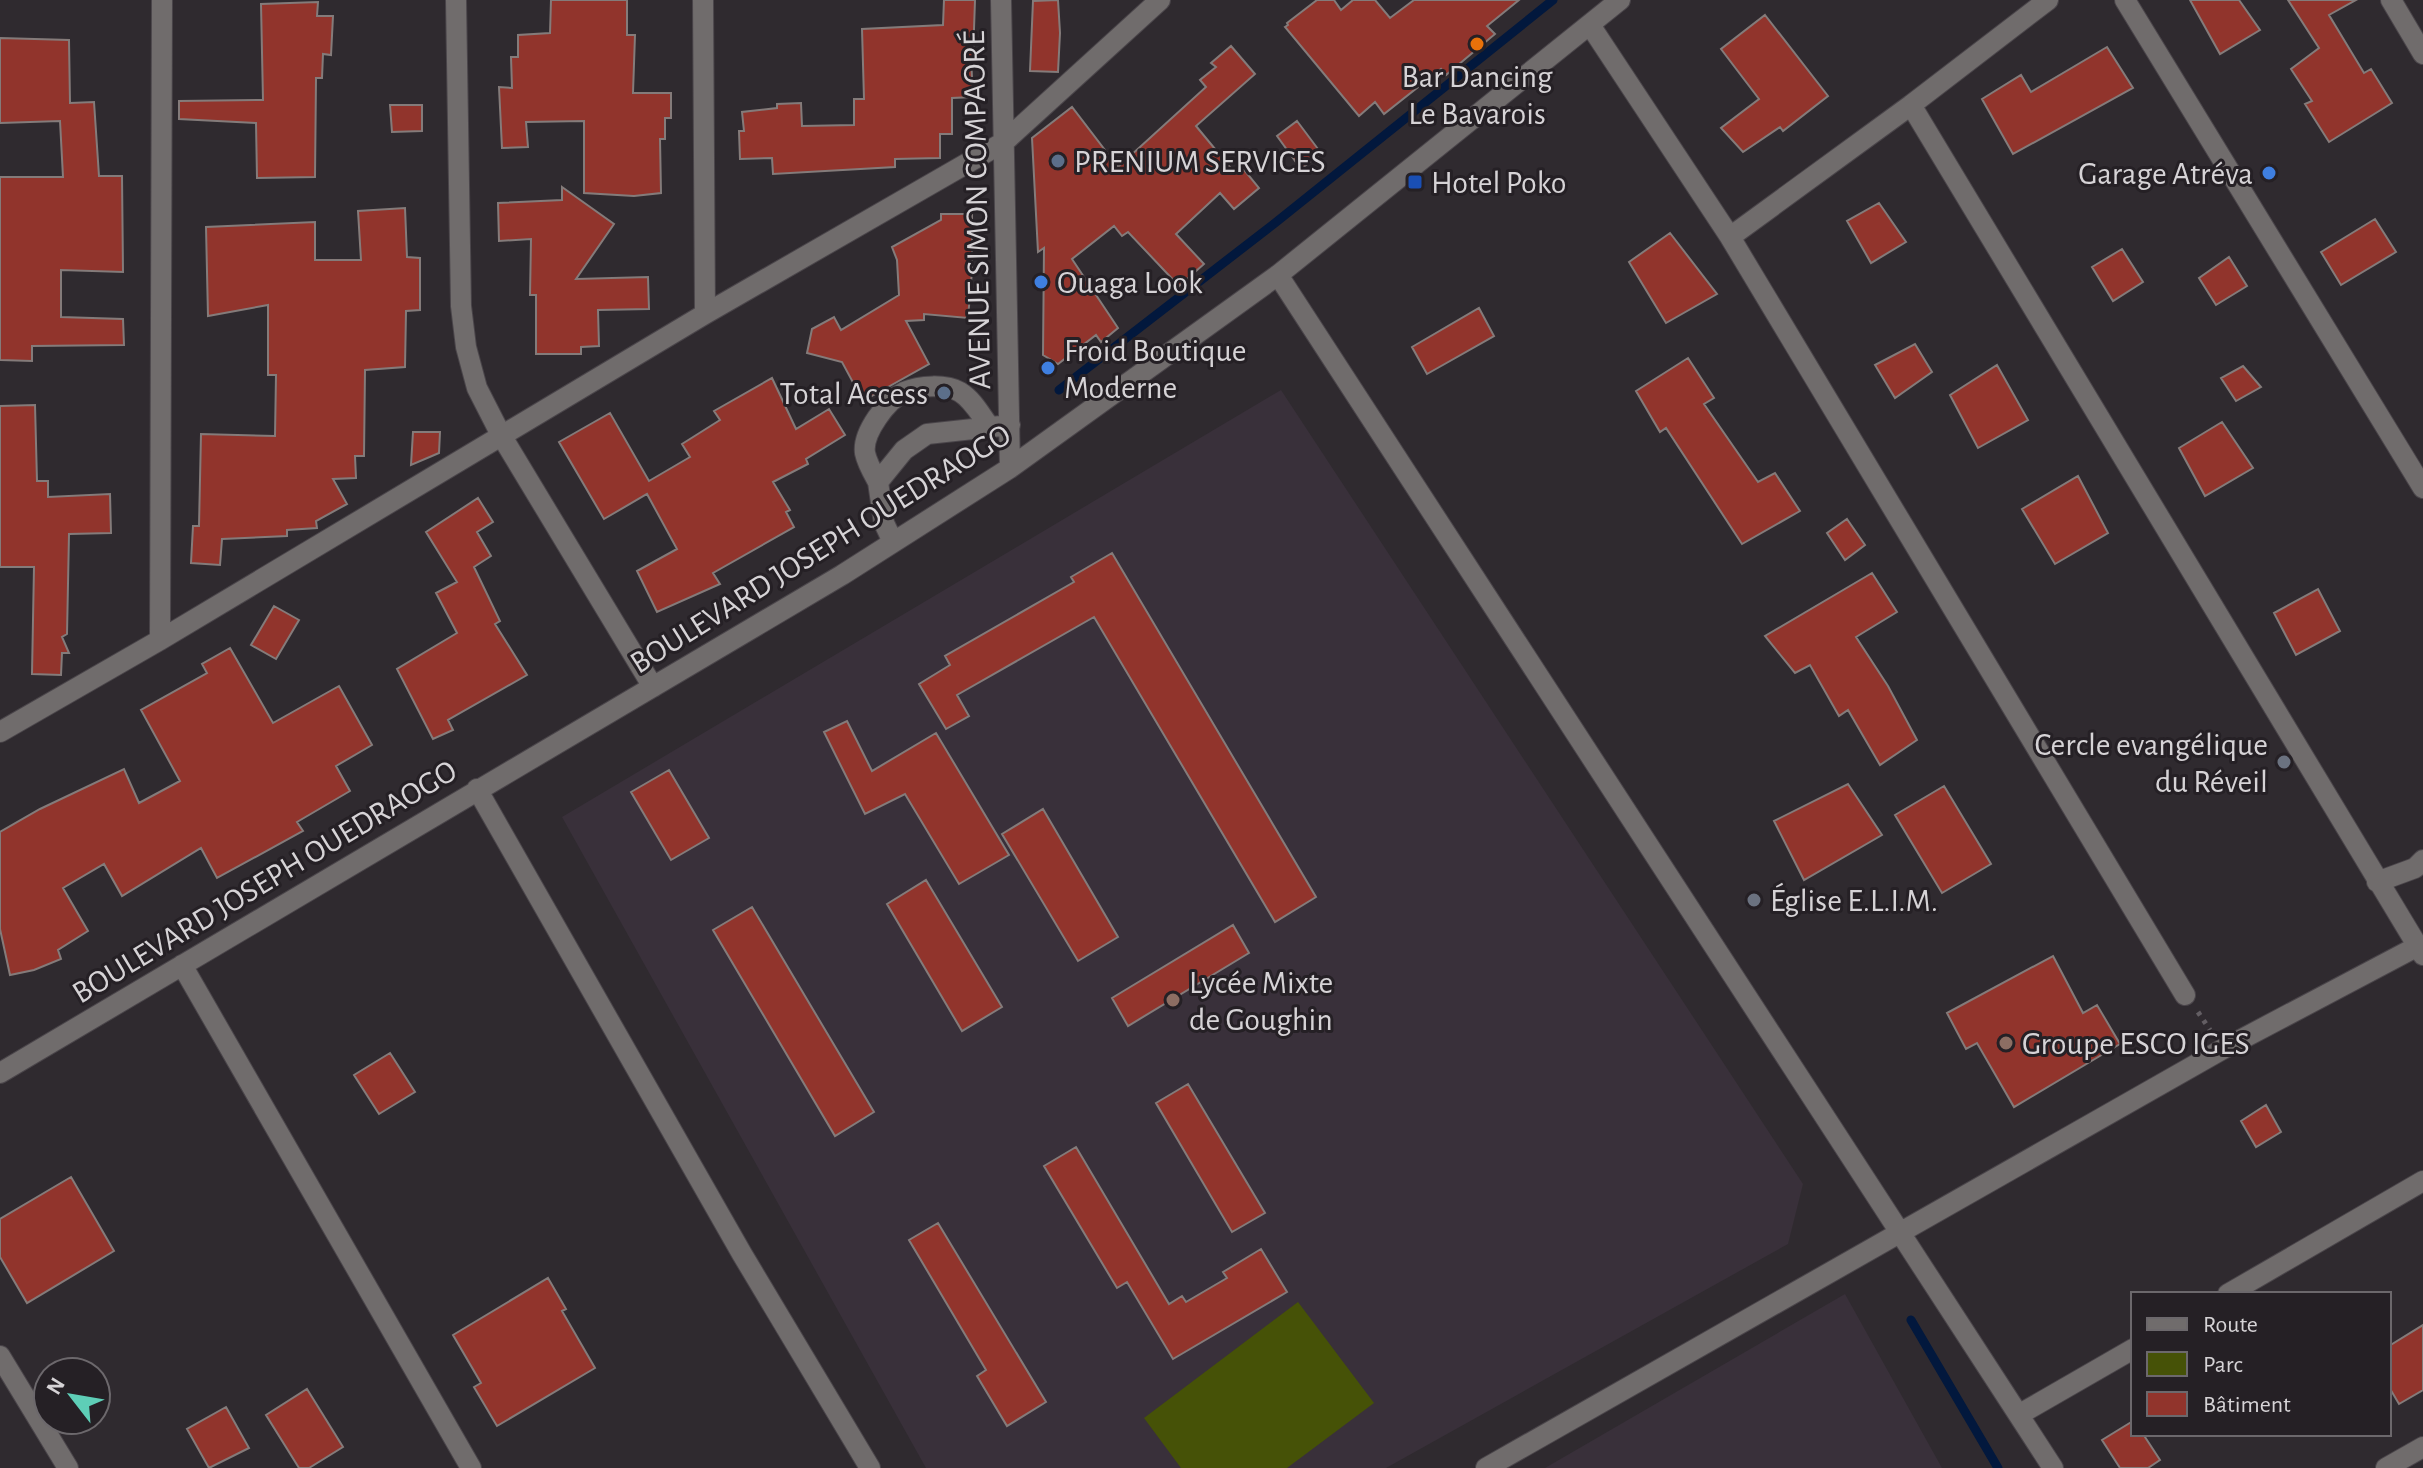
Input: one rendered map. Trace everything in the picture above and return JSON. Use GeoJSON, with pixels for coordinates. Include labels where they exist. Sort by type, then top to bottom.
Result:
{"type":"FeatureCollection","features":[{"type":"Feature","properties":{"kind":"street"},"geometry":{"type":"LineString","coordinates":[[160,640],[162,0]]}},
{"type":"Feature","properties":{"kind":"street"},"geometry":{"type":"LineString","coordinates":[[456,0],[461,306],[466,347],[477,388],[501,435],[653,687]]}},
{"type":"Feature","properties":{"kind":"street"},"geometry":{"type":"LineString","coordinates":[[703,0],[705,314]]}},
{"type":"Feature","properties":{"kind":"street","name":"AVENUE SIMON COMPAORÉ"},"geometry":{"type":"LineString","coordinates":[[1001,0],[1010,468]]}},
{"type":"Feature","properties":{"kind":"street"},"geometry":{"type":"LineString","coordinates":[[0,732],[160,640],[705,314],[1004,142],[1160,0]]}},
{"type":"Feature","properties":{"kind":"street","name":"BOULEVARD JOSEPH OUEDRAOGO"},"geometry":{"type":"LineString","coordinates":[[0,1073],[653,687],[1010,468],[1278,275],[1620,0]]}},
{"type":"Feature","properties":{"kind":"street"},"geometry":{"type":"LineString","coordinates":[[1730,237],[2048,0]]}},
{"type":"Feature","properties":{"kind":"street"},"geometry":{"type":"LineString","coordinates":[[2125,0],[2423,488]]}},
{"type":"Feature","properties":{"kind":"street"},"geometry":{"type":"LineString","coordinates":[[2402,4],[2423,54]]}},
{"type":"Feature","properties":{"kind":"street"},"geometry":{"type":"LineString","coordinates":[[1590,25],[1730,237],[2185,995]]}},
{"type":"Feature","properties":{"kind":"street"},"geometry":{"type":"LineString","coordinates":[[1486,1468],[2223,1049],[2418,947],[1911,105]]}},
{"type":"Feature","properties":{"kind":"street"},"geometry":{"type":"LineString","coordinates":[[1278,275],[2053,1468]]}},
{"type":"Feature","properties":{"kind":"street"},"geometry":{"type":"LineString","coordinates":[[893,542],[884,523],[878,482],[865,452],[866,438],[880,413],[904,392],[943,386],[958,391],[971,401],[989,426]]}},
{"type":"Feature","properties":{"kind":"street"},"geometry":{"type":"LineString","coordinates":[[878,482],[904,450],[927,434],[1010,425]]}},
{"type":"Feature","properties":{"kind":"street"},"geometry":{"type":"LineString","coordinates":[[477,789],[742,1254],[870,1468]]}},
{"type":"Feature","properties":{"kind":"street"},"geometry":{"type":"LineString","coordinates":[[2377,882],[2415,868],[2423,860]]}},
{"type":"Feature","properties":{"kind":"street"},"geometry":{"type":"LineString","coordinates":[[182,965],[471,1468]]}},
{"type":"Feature","properties":{"kind":"street"},"geometry":{"type":"LineString","coordinates":[[2231,1292],[2423,1181]]}},
{"type":"Feature","properties":{"kind":"street"},"geometry":{"type":"LineString","coordinates":[[2020,1414],[2131,1350]]}},
{"type":"Feature","properties":{"kind":"street"},"geometry":{"type":"LineString","coordinates":[[0,1356],[68,1468]]}},
{"type":"Feature","properties":{"kind":"street"},"geometry":{"type":"LineString","coordinates":[[2386,1468],[2423,1447]]}},
{"type":"Feature","properties":{"kind":"shaded area","name":"Lycée Mixte de Goughin"},"geometry":{"type":"Polygon","coordinates":[[[1281,390],[1803,1184],[1788,1244],[1386,1468],[926,1468],[562,817],[1281,390]]]}},
{"type":"Feature","properties":{"kind":"shaded area"},"geometry":{"type":"Polygon","coordinates":[[[1845,1294],[1942,1468],[1545,1468],[1845,1294]]]}},
{"type":"Feature","properties":{"kind":"green space"},"geometry":{"type":"Polygon","coordinates":[[[1298,1302],[1374,1403],[1287,1468],[1181,1468],[1144,1418],[1298,1302]]]}},
{"type":"Feature","properties":{"kind":"building"},"geometry":{"type":"Polygon","coordinates":[[[551,0],[627,0],[627,35],[635,35],[633,93],[671,93],[671,118],[665,118],[665,139],[660,139],[661,193],[634,196],[584,193],[584,121],[526,122],[528,147],[502,148],[499,87],[512,88],[511,57],[518,57],[518,35],[550,33],[551,0]]]}},
{"type":"Feature","properties":{"kind":"building"},"geometry":{"type":"Polygon","coordinates":[[[944,0],[975,0],[971,58],[973,97],[952,98],[952,134],[940,134],[940,158],[895,159],[895,167],[773,174],[772,158],[740,159],[739,131],[744,131],[742,112],[777,108],[777,104],[801,103],[802,126],[854,125],[854,99],[864,99],[862,29],[943,25],[944,0]]]}},
{"type":"Feature","properties":{"kind":"building"},"geometry":{"type":"Polygon","coordinates":[[[1058,0],[1058,72],[1030,71],[1033,1],[1058,0]]]}},
{"type":"Feature","properties":{"kind":"building"},"geometry":{"type":"Polygon","coordinates":[[[1317,0],[1334,0],[1341,10],[1353,0],[1375,0],[1390,18],[1414,0],[1519,0],[1487,26],[1495,34],[1446,75],[1441,69],[1384,114],[1375,102],[1359,116],[1285,27],[1317,0]]]}},
{"type":"Feature","properties":{"kind":"building"},"geometry":{"type":"Polygon","coordinates":[[[2190,0],[2239,0],[2260,30],[2220,54],[2190,0]]]}},
{"type":"Feature","properties":{"kind":"building"},"geometry":{"type":"Polygon","coordinates":[[[2288,0],[2356,0],[2329,15],[2364,73],[2371,69],[2392,103],[2329,142],[2305,104],[2312,101],[2291,69],[2319,48],[2288,0]]]}},
{"type":"Feature","properties":{"kind":"building"},"geometry":{"type":"Polygon","coordinates":[[[318,2],[317,16],[333,16],[331,55],[323,54],[322,78],[316,78],[315,177],[257,178],[256,123],[179,119],[179,101],[263,100],[261,4],[318,2]]]}},
{"type":"Feature","properties":{"kind":"building"},"geometry":{"type":"Polygon","coordinates":[[[1765,15],[1828,96],[1783,131],[1780,127],[1743,152],[1721,128],[1759,99],[1721,49],[1765,15]]]}},
{"type":"Feature","properties":{"kind":"building"},"geometry":{"type":"Polygon","coordinates":[[[0,38],[69,40],[70,103],[94,102],[99,176],[122,176],[123,272],[61,270],[61,317],[123,319],[124,345],[32,346],[32,361],[0,360],[0,177],[63,177],[60,121],[0,123],[0,38]]]}},
{"type":"Feature","properties":{"kind":"building"},"geometry":{"type":"Polygon","coordinates":[[[1231,46],[1255,74],[1196,126],[1234,172],[1241,166],[1259,188],[1234,209],[1220,193],[1176,234],[1204,264],[1179,286],[1128,232],[1122,236],[1114,226],[1072,259],[1118,328],[1101,342],[1096,335],[1058,364],[1043,355],[1044,248],[1038,252],[1032,138],[1072,107],[1118,167],[1206,87],[1200,80],[1216,67],[1211,63],[1231,46]]]}},
{"type":"Feature","properties":{"kind":"building"},"geometry":{"type":"Polygon","coordinates":[[[2107,47],[2133,88],[2013,154],[1982,99],[2021,75],[2031,92],[2107,47]]]}},
{"type":"Feature","properties":{"kind":"building"},"geometry":{"type":"Polygon","coordinates":[[[390,105],[422,105],[422,131],[392,132],[390,105]]]}},
{"type":"Feature","properties":{"kind":"building"},"geometry":{"type":"Polygon","coordinates":[[[1297,121],[1321,153],[1301,169],[1277,136],[1297,121]]]}},
{"type":"Feature","properties":{"kind":"building"},"geometry":{"type":"Polygon","coordinates":[[[562,187],[614,224],[576,279],[648,277],[649,309],[598,310],[599,346],[581,347],[581,354],[536,354],[536,295],[530,295],[531,239],[499,241],[498,203],[562,200],[562,187]]]}},
{"type":"Feature","properties":{"kind":"building"},"geometry":{"type":"Polygon","coordinates":[[[1879,203],[1906,242],[1871,263],[1847,221],[1879,203]]]}},
{"type":"Feature","properties":{"kind":"building"},"geometry":{"type":"Polygon","coordinates":[[[405,208],[407,257],[420,258],[420,310],[406,311],[405,367],[365,370],[364,456],[355,456],[356,478],[333,479],[347,504],[316,521],[317,528],[287,530],[287,536],[222,539],[220,565],[191,563],[193,526],[199,526],[201,434],[275,436],[276,375],[268,375],[268,305],[208,316],[206,227],[315,222],[315,260],[361,260],[358,211],[405,208]]]}},
{"type":"Feature","properties":{"kind":"building"},"geometry":{"type":"Polygon","coordinates":[[[941,214],[972,214],[968,318],[924,314],[924,320],[906,321],[929,364],[863,401],[842,362],[807,353],[812,329],[834,317],[841,330],[899,295],[897,260],[892,247],[941,220],[941,214]]]}},
{"type":"Feature","properties":{"kind":"building"},"geometry":{"type":"Polygon","coordinates":[[[2375,219],[2396,252],[2341,285],[2321,252],[2375,219]]]}},
{"type":"Feature","properties":{"kind":"building"},"geometry":{"type":"Polygon","coordinates":[[[1670,233],[1717,294],[1666,323],[1629,262],[1670,233]]]}},
{"type":"Feature","properties":{"kind":"building"},"geometry":{"type":"Polygon","coordinates":[[[2122,249],[2143,282],[2113,301],[2092,267],[2122,249]]]}},
{"type":"Feature","properties":{"kind":"building"},"geometry":{"type":"Polygon","coordinates":[[[2229,257],[2247,286],[2216,305],[2199,278],[2229,257]]]}},
{"type":"Feature","properties":{"kind":"building"},"geometry":{"type":"Polygon","coordinates":[[[1479,308],[1494,336],[1427,374],[1412,347],[1479,308]]]}},
{"type":"Feature","properties":{"kind":"building"},"geometry":{"type":"Polygon","coordinates":[[[1915,344],[1932,372],[1895,398],[1875,365],[1915,344]]]}},
{"type":"Feature","properties":{"kind":"building"},"geometry":{"type":"Polygon","coordinates":[[[1688,358],[1714,398],[1704,404],[1758,482],[1775,473],[1800,511],[1742,544],[1666,428],[1660,432],[1636,391],[1688,358]]]}},
{"type":"Feature","properties":{"kind":"building"},"geometry":{"type":"Polygon","coordinates":[[[1997,365],[2028,420],[1978,448],[1950,395],[1997,365]]]}},
{"type":"Feature","properties":{"kind":"building"},"geometry":{"type":"Polygon","coordinates":[[[2243,366],[2261,387],[2236,401],[2221,378],[2243,366]]]}},
{"type":"Feature","properties":{"kind":"building"},"geometry":{"type":"Polygon","coordinates":[[[772,378],[796,429],[829,409],[845,435],[806,459],[808,464],[773,482],[790,510],[786,512],[794,527],[713,573],[720,584],[657,612],[637,571],[677,549],[647,494],[604,519],[559,442],[610,413],[649,481],[690,457],[682,444],[720,420],[714,411],[772,378]]]}},
{"type":"Feature","properties":{"kind":"building"},"geometry":{"type":"Polygon","coordinates":[[[35,405],[37,481],[48,481],[48,497],[110,494],[111,533],[69,534],[67,634],[62,637],[69,653],[62,653],[61,675],[32,674],[34,567],[0,567],[0,406],[35,405]]]}},
{"type":"Feature","properties":{"kind":"building"},"geometry":{"type":"Polygon","coordinates":[[[2222,422],[2253,468],[2205,496],[2179,448],[2222,422]]]}},
{"type":"Feature","properties":{"kind":"building"},"geometry":{"type":"Polygon","coordinates":[[[413,432],[440,432],[439,453],[411,465],[413,432]]]}},
{"type":"Feature","properties":{"kind":"building"},"geometry":{"type":"Polygon","coordinates":[[[2078,476],[2108,533],[2055,564],[2022,509],[2078,476]]]}},
{"type":"Feature","properties":{"kind":"building"},"geometry":{"type":"Polygon","coordinates":[[[478,498],[493,522],[477,532],[491,556],[474,567],[500,621],[495,624],[527,675],[448,720],[453,730],[433,739],[397,669],[457,633],[436,593],[457,582],[426,532],[478,498]]]}},
{"type":"Feature","properties":{"kind":"building"},"geometry":{"type":"Polygon","coordinates":[[[1847,519],[1865,545],[1845,560],[1827,533],[1847,519]]]}},
{"type":"Feature","properties":{"kind":"building"},"geometry":{"type":"Polygon","coordinates":[[[1112,553],[1316,897],[1275,922],[1094,617],[957,695],[969,716],[946,729],[919,684],[950,665],[945,656],[1074,582],[1071,577],[1112,553]]]}},
{"type":"Feature","properties":{"kind":"building"},"geometry":{"type":"Polygon","coordinates":[[[1872,573],[1897,612],[1856,637],[1888,686],[1917,740],[1880,765],[1848,710],[1839,716],[1810,665],[1795,673],[1765,636],[1872,573]]]}},
{"type":"Feature","properties":{"kind":"building"},"geometry":{"type":"Polygon","coordinates":[[[2318,589],[2340,631],[2296,655],[2274,613],[2318,589]]]}},
{"type":"Feature","properties":{"kind":"building"},"geometry":{"type":"Polygon","coordinates":[[[274,606],[299,620],[276,659],[251,645],[274,606]]]}},
{"type":"Feature","properties":{"kind":"building"},"geometry":{"type":"Polygon","coordinates":[[[230,648],[273,723],[339,686],[372,745],[336,766],[350,791],[297,822],[303,831],[217,878],[201,848],[122,896],[104,864],[63,888],[88,931],[58,950],[61,959],[34,970],[10,975],[0,929],[0,832],[124,769],[139,803],[180,781],[141,710],[207,673],[202,664],[230,648]]]}},
{"type":"Feature","properties":{"kind":"building"},"geometry":{"type":"Polygon","coordinates":[[[847,721],[872,771],[936,733],[1009,855],[959,884],[905,794],[865,814],[824,732],[847,721]]]}},
{"type":"Feature","properties":{"kind":"building"},"geometry":{"type":"Polygon","coordinates":[[[669,770],[709,838],[671,860],[631,792],[669,770]]]}},
{"type":"Feature","properties":{"kind":"building"},"geometry":{"type":"Polygon","coordinates":[[[1848,784],[1882,835],[1804,880],[1774,821],[1848,784]]]}},
{"type":"Feature","properties":{"kind":"building"},"geometry":{"type":"Polygon","coordinates":[[[1944,786],[1991,864],[1942,893],[1895,815],[1944,786]]]}},
{"type":"Feature","properties":{"kind":"building"},"geometry":{"type":"Polygon","coordinates":[[[1043,809],[1118,937],[1078,961],[1002,834],[1043,809]]]}},
{"type":"Feature","properties":{"kind":"building"},"geometry":{"type":"Polygon","coordinates":[[[926,880],[1002,1007],[962,1031],[887,904],[926,880]]]}},
{"type":"Feature","properties":{"kind":"building"},"geometry":{"type":"Polygon","coordinates":[[[752,907],[874,1112],[835,1136],[713,930],[752,907]]]}},
{"type":"Feature","properties":{"kind":"building"},"geometry":{"type":"Polygon","coordinates":[[[1233,925],[1249,953],[1128,1026],[1112,998],[1233,925]]]}},
{"type":"Feature","properties":{"kind":"building"},"geometry":{"type":"Polygon","coordinates":[[[2053,956],[2083,1013],[2097,1005],[2120,1044],[2014,1107],[1977,1043],[1966,1049],[1947,1013],[2053,956]]]}},
{"type":"Feature","properties":{"kind":"building"},"geometry":{"type":"Polygon","coordinates":[[[390,1053],[415,1092],[379,1114],[354,1075],[390,1053]]]}},
{"type":"Feature","properties":{"kind":"building"},"geometry":{"type":"Polygon","coordinates":[[[1188,1084],[1265,1213],[1232,1232],[1156,1103],[1188,1084]]]}},
{"type":"Feature","properties":{"kind":"building"},"geometry":{"type":"Polygon","coordinates":[[[2266,1105],[2281,1132],[2256,1147],[2241,1121],[2266,1105]]]}},
{"type":"Feature","properties":{"kind":"building"},"geometry":{"type":"Polygon","coordinates":[[[1076,1147],[1169,1304],[1182,1296],[1186,1302],[1227,1278],[1223,1272],[1261,1249],[1287,1292],[1173,1359],[1127,1282],[1117,1288],[1044,1166],[1076,1147]]]}},
{"type":"Feature","properties":{"kind":"building"},"geometry":{"type":"Polygon","coordinates":[[[71,1177],[114,1251],[27,1303],[0,1257],[0,1219],[71,1177]]]}},
{"type":"Feature","properties":{"kind":"building"},"geometry":{"type":"Polygon","coordinates":[[[938,1223],[1046,1402],[1007,1426],[977,1376],[986,1370],[909,1240],[938,1223]]]}},
{"type":"Feature","properties":{"kind":"building"},"geometry":{"type":"Polygon","coordinates":[[[548,1278],[566,1309],[562,1311],[595,1368],[497,1426],[474,1387],[481,1383],[453,1335],[548,1278]]]}},
{"type":"Feature","properties":{"kind":"building"},"geometry":{"type":"Polygon","coordinates":[[[2423,1325],[2423,1390],[2399,1404],[2391,1390],[2391,1345],[2423,1325]]]}},
{"type":"Feature","properties":{"kind":"building"},"geometry":{"type":"Polygon","coordinates":[[[307,1389],[343,1447],[309,1468],[299,1468],[266,1415],[307,1389]]]}},
{"type":"Feature","properties":{"kind":"building"},"geometry":{"type":"Polygon","coordinates":[[[226,1407],[249,1448],[209,1468],[187,1429],[226,1407]]]}},
{"type":"Feature","properties":{"kind":"building"},"geometry":{"type":"Polygon","coordinates":[[[2131,1422],[2131,1436],[2144,1436],[2160,1460],[2148,1468],[2120,1468],[2102,1440],[2131,1422]]]}},
{"type":"Feature","properties":{"kind":"waterway"},"geometry":{"type":"LineString","coordinates":[[1059,390],[1275,223],[1553,0]]}},
{"type":"Feature","properties":{"kind":"waterway"},"geometry":{"type":"LineString","coordinates":[[1911,1320],[1998,1468]]}},
{"type":"Feature","properties":{"kind":"place","name":"Bar Dancing Le Bavarois"},"geometry":{"type":"Point","coordinates":[1477,44]}},
{"type":"Feature","properties":{"kind":"place","name":"PRENIUM SERVICES"},"geometry":{"type":"Point","coordinates":[1058,161]}},
{"type":"Feature","properties":{"kind":"place","name":"Garage Atréva"},"geometry":{"type":"Point","coordinates":[2269,173]}},
{"type":"Feature","properties":{"kind":"place","name":"Hotel Poko"},"geometry":{"type":"Point","coordinates":[1415,182]}},
{"type":"Feature","properties":{"kind":"place","name":"Ouaga Look"},"geometry":{"type":"Point","coordinates":[1041,282]}},
{"type":"Feature","properties":{"kind":"place","name":"Froid Boutique Moderne"},"geometry":{"type":"Point","coordinates":[1048,368]}},
{"type":"Feature","properties":{"kind":"place","name":"Total Access"},"geometry":{"type":"Point","coordinates":[944,393]}},
{"type":"Feature","properties":{"kind":"place","name":"Cercle evangélique du Réveil"},"geometry":{"type":"Point","coordinates":[2284,762]}},
{"type":"Feature","properties":{"kind":"place","name":"Église E.L.I.M."},"geometry":{"type":"Point","coordinates":[1754,900]}},
{"type":"Feature","properties":{"kind":"place","name":"Lycée Mixte de Goughin"},"geometry":{"type":"Point","coordinates":[1173,1000]}},
{"type":"Feature","properties":{"kind":"place","name":"Groupe ESCO IGES"},"geometry":{"type":"Point","coordinates":[2006,1043]}}]}
